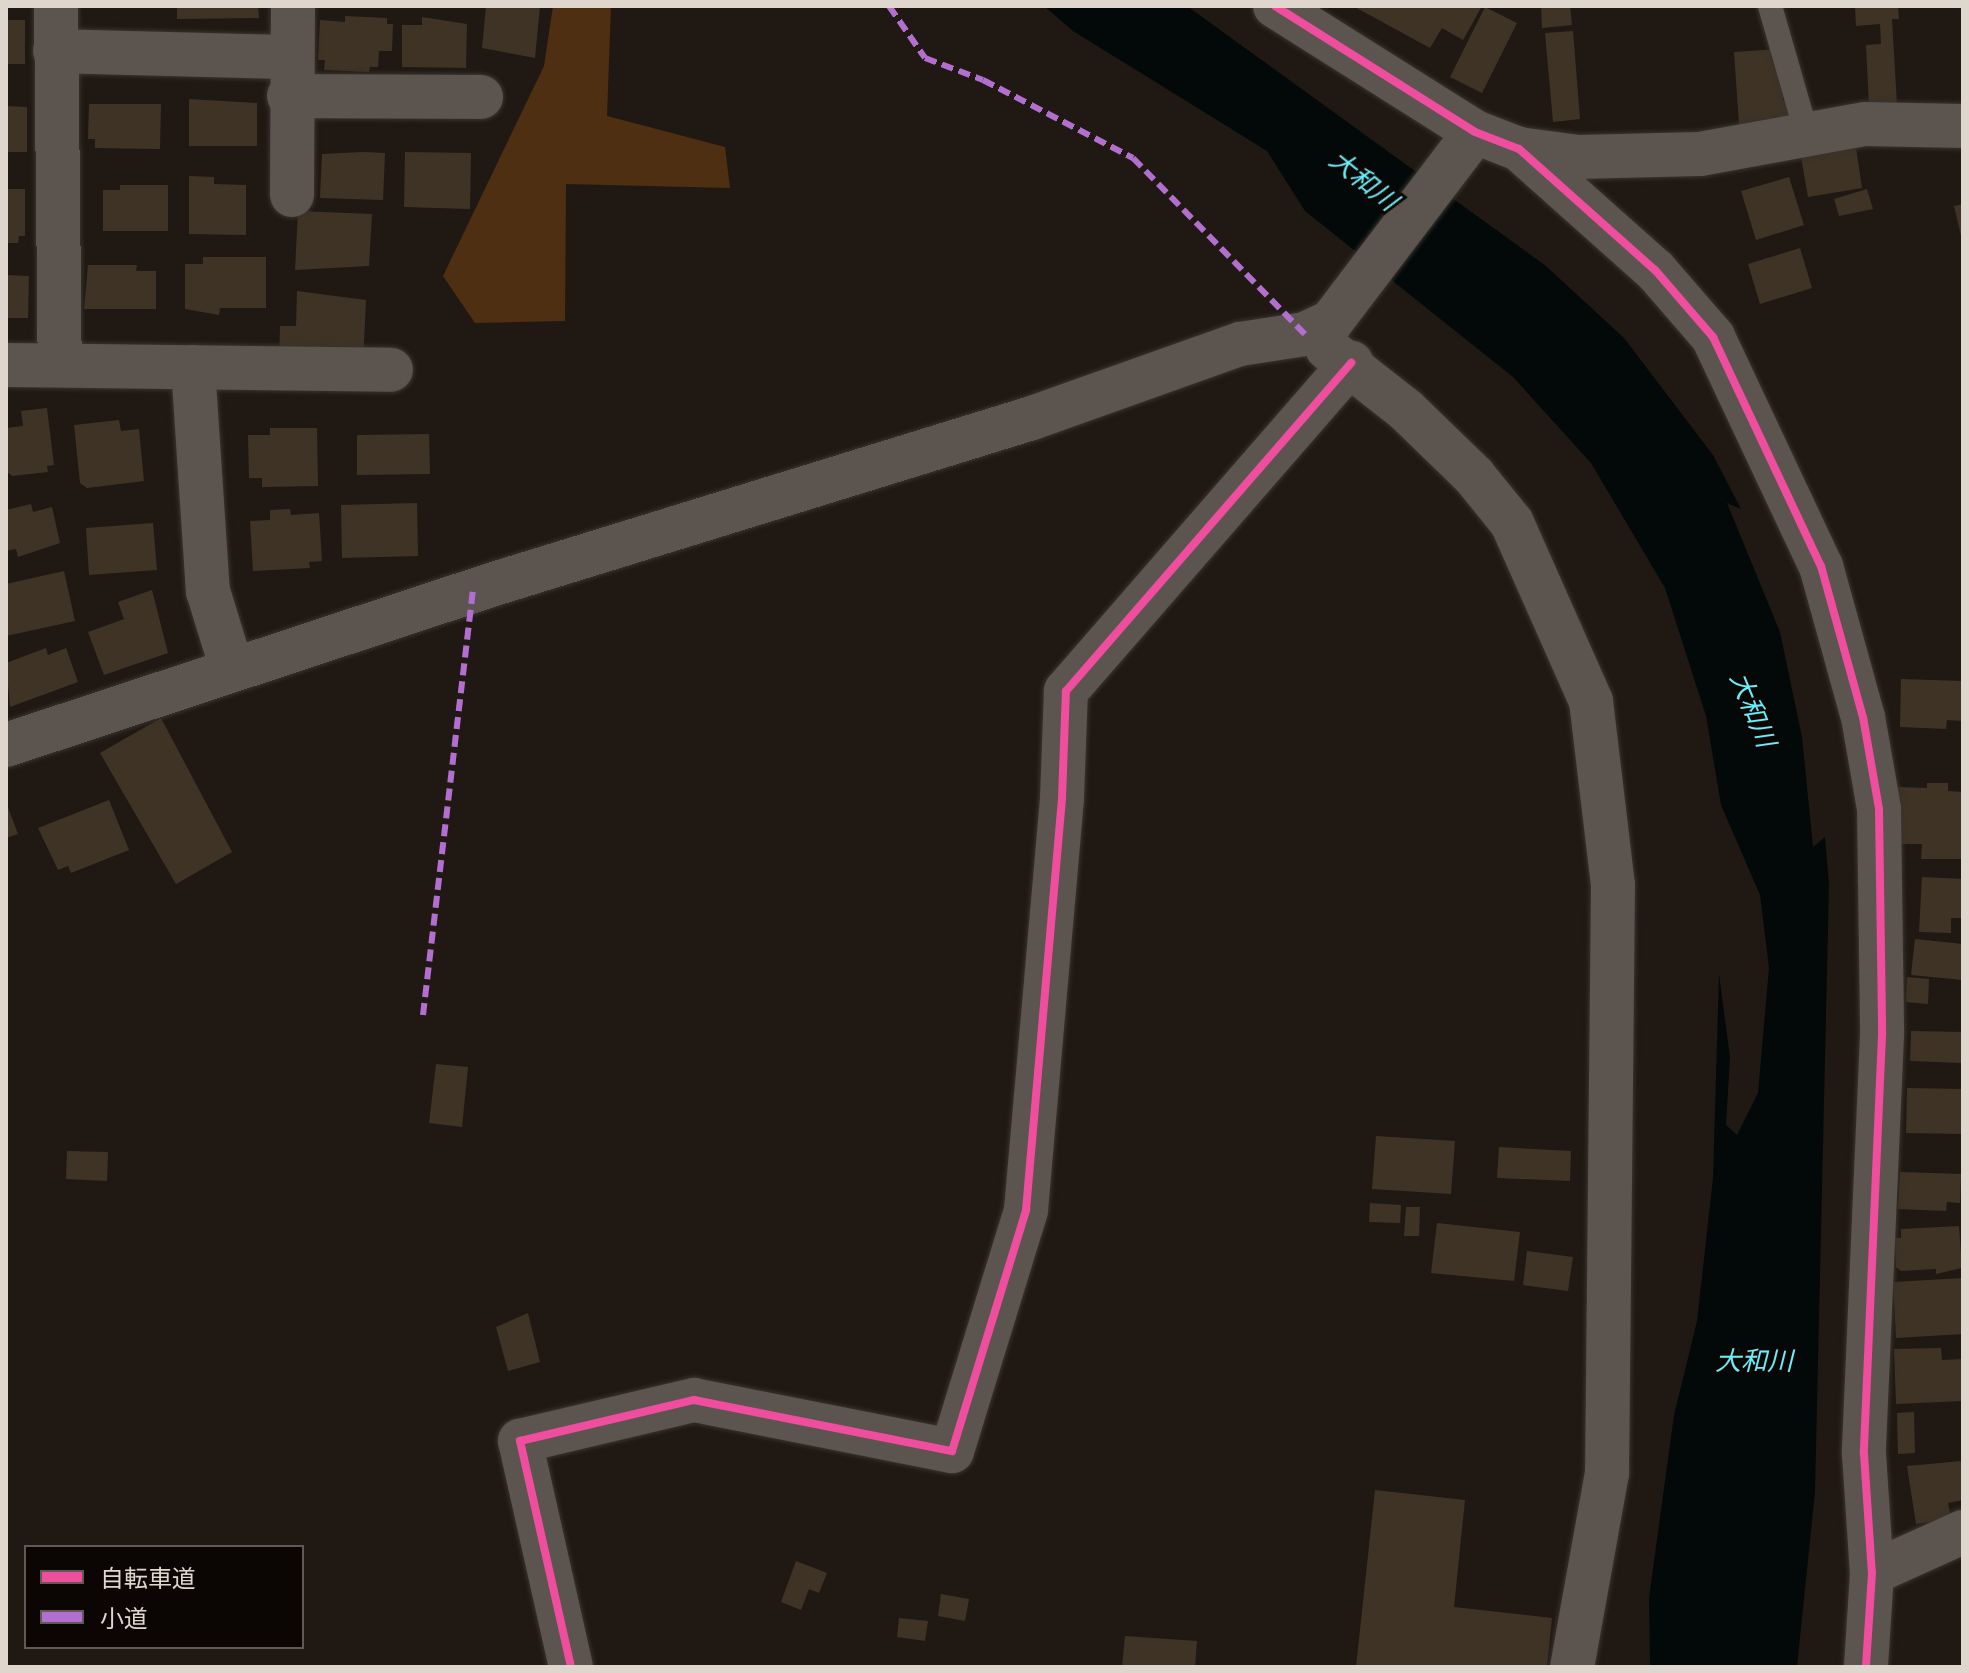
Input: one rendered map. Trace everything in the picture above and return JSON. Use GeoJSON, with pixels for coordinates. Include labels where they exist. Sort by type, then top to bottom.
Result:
{"type":"FeatureCollection","features":[{"type":"Feature","properties":{"kind":"street"},"geometry":{"type":"LineString","coordinates":[[56,6],[60,365]]}},
{"type":"Feature","properties":{"kind":"street"},"geometry":{"type":"LineString","coordinates":[[292,195],[290,77],[293,6]]}},
{"type":"Feature","properties":{"kind":"street"},"geometry":{"type":"LineString","coordinates":[[1275,6],[1466,142],[1578,157],[1700,154],[1865,124],[1963,126]]}},
{"type":"Feature","properties":{"kind":"street"},"geometry":{"type":"LineString","coordinates":[[55,51],[481,97]]}},
{"type":"Feature","properties":{"kind":"street"},"geometry":{"type":"LineString","coordinates":[[6,745],[232,669],[1032,418],[1240,344],[1318,328],[1466,142]]}},
{"type":"Feature","properties":{"kind":"street"},"geometry":{"type":"LineString","coordinates":[[1519,149],[1655,270],[1713,337],[1821,566],[1863,717],[1879,809],[1882,1035],[1864,1454],[1872,1573],[1866,1667]]}},
{"type":"Feature","properties":{"kind":"street"},"geometry":{"type":"LineString","coordinates":[[1318,328],[1351,363],[1474,476],[1512,523],[1591,701],[1613,885],[1607,1473],[1572,1667]]}},
{"type":"Feature","properties":{"kind":"street"},"geometry":{"type":"LineString","coordinates":[[571,1667],[520,1441],[694,1400],[952,1451],[1026,1210],[1062,798],[1066,691],[1351,363]]}},
{"type":"Feature","properties":{"kind":"street"},"geometry":{"type":"LineString","coordinates":[[6,365],[391,370]]}},
{"type":"Feature","properties":{"kind":"street"},"geometry":{"type":"LineString","coordinates":[[193,367],[208,591],[232,669]]}},
{"type":"Feature","properties":{"kind":"street"},"geometry":{"type":"LineString","coordinates":[[1872,1573],[1963,1532]]}},
{"type":"Feature","properties":{"kind":"lane"},"geometry":{"type":"LineString","coordinates":[[1770,6],[1807,135]]}},
{"type":"Feature","properties":{"kind":"shaded area"},"geometry":{"type":"Polygon","coordinates":[[[553,6],[611,6],[607,116],[725,147],[730,188],[566,184],[565,321],[475,323],[443,276],[544,66],[553,6]]]}},
{"type":"Feature","properties":{"kind":"water","name":"大和川"},"geometry":{"type":"Polygon","coordinates":[[[1044,6],[1187,6],[1546,266],[1624,338],[1713,455],[1741,509],[1727,503],[1780,632],[1802,737],[1813,847],[1825,837],[1829,885],[1815,1492],[1797,1667],[1650,1667],[1649,1598],[1674,1415],[1697,1321],[1713,1178],[1719,974],[1730,1057],[1726,1125],[1737,1135],[1758,1093],[1769,968],[1760,895],[1721,805],[1706,716],[1665,588],[1591,463],[1513,377],[1305,211],[1267,151],[1073,31],[1044,6]]]}},
{"type":"Feature","properties":{"kind":"building"},"geometry":{"type":"Polygon","coordinates":[[[177,6],[258,6],[259,18],[177,19],[177,6]]]}},
{"type":"Feature","properties":{"kind":"building"},"geometry":{"type":"Polygon","coordinates":[[[486,6],[540,6],[535,58],[482,48],[486,6]]]}},
{"type":"Feature","properties":{"kind":"building"},"geometry":{"type":"Polygon","coordinates":[[[1353,6],[1482,6],[1463,40],[1442,28],[1430,48],[1353,6]]]}},
{"type":"Feature","properties":{"kind":"building"},"geometry":{"type":"Polygon","coordinates":[[[1541,6],[1570,6],[1572,25],[1542,28],[1541,6]]]}},
{"type":"Feature","properties":{"kind":"building"},"geometry":{"type":"Polygon","coordinates":[[[1855,6],[1898,6],[1899,19],[1892,19],[1897,105],[1869,107],[1866,45],[1881,44],[1880,24],[1856,26],[1855,6]]]}},
{"type":"Feature","properties":{"kind":"building"},"geometry":{"type":"Polygon","coordinates":[[[1485,7],[1517,23],[1482,93],[1450,77],[1485,7]]]}},
{"type":"Feature","properties":{"kind":"building"},"geometry":{"type":"Polygon","coordinates":[[[345,16],[387,18],[387,24],[393,24],[392,51],[379,51],[378,67],[370,67],[369,72],[324,70],[325,60],[318,60],[320,20],[345,22],[345,16]]]}},
{"type":"Feature","properties":{"kind":"building"},"geometry":{"type":"Polygon","coordinates":[[[422,17],[467,24],[466,68],[402,67],[402,25],[422,25],[422,17]]]}},
{"type":"Feature","properties":{"kind":"building"},"geometry":{"type":"Polygon","coordinates":[[[6,20],[25,20],[25,64],[6,64],[6,20]]]}},
{"type":"Feature","properties":{"kind":"building"},"geometry":{"type":"Polygon","coordinates":[[[1573,31],[1580,119],[1553,122],[1545,33],[1573,31]]]}},
{"type":"Feature","properties":{"kind":"building"},"geometry":{"type":"Polygon","coordinates":[[[1779,49],[1783,101],[1791,101],[1792,121],[1739,124],[1734,52],[1779,49]]]}},
{"type":"Feature","properties":{"kind":"building"},"geometry":{"type":"Polygon","coordinates":[[[189,99],[257,103],[257,146],[189,146],[189,99]]]}},
{"type":"Feature","properties":{"kind":"building"},"geometry":{"type":"Polygon","coordinates":[[[89,104],[161,104],[160,149],[95,148],[95,139],[88,139],[89,104]]]}},
{"type":"Feature","properties":{"kind":"building"},"geometry":{"type":"Polygon","coordinates":[[[6,106],[27,107],[27,152],[6,152],[6,106]]]}},
{"type":"Feature","properties":{"kind":"building"},"geometry":{"type":"Polygon","coordinates":[[[1856,148],[1862,188],[1808,197],[1801,157],[1856,148]]]}},
{"type":"Feature","properties":{"kind":"building"},"geometry":{"type":"Polygon","coordinates":[[[405,152],[471,153],[470,209],[404,207],[405,152]]]}},
{"type":"Feature","properties":{"kind":"building"},"geometry":{"type":"Polygon","coordinates":[[[385,153],[383,200],[320,198],[322,154],[385,153]]]}},
{"type":"Feature","properties":{"kind":"building"},"geometry":{"type":"Polygon","coordinates":[[[189,176],[214,177],[214,184],[246,185],[246,235],[189,234],[189,176]]]}},
{"type":"Feature","properties":{"kind":"building"},"geometry":{"type":"Polygon","coordinates":[[[1789,177],[1804,225],[1756,240],[1741,191],[1789,177]]]}},
{"type":"Feature","properties":{"kind":"building"},"geometry":{"type":"Polygon","coordinates":[[[120,185],[168,185],[168,231],[103,231],[103,190],[120,190],[120,185]]]}},
{"type":"Feature","properties":{"kind":"building"},"geometry":{"type":"Polygon","coordinates":[[[6,189],[25,189],[25,236],[19,236],[18,243],[6,243],[6,189]]]}},
{"type":"Feature","properties":{"kind":"building"},"geometry":{"type":"Polygon","coordinates":[[[1867,189],[1873,209],[1839,216],[1834,199],[1867,189]]]}},
{"type":"Feature","properties":{"kind":"building"},"geometry":{"type":"Polygon","coordinates":[[[1963,204],[1963,240],[1962,240],[1954,206],[1963,204]]]}},
{"type":"Feature","properties":{"kind":"building"},"geometry":{"type":"Polygon","coordinates":[[[298,211],[372,214],[369,266],[295,270],[298,211]]]}},
{"type":"Feature","properties":{"kind":"building"},"geometry":{"type":"Polygon","coordinates":[[[1800,248],[1812,288],[1760,304],[1748,264],[1800,248]]]}},
{"type":"Feature","properties":{"kind":"building"},"geometry":{"type":"Polygon","coordinates":[[[203,257],[266,257],[266,308],[220,308],[219,315],[185,309],[185,264],[203,264],[203,257]]]}},
{"type":"Feature","properties":{"kind":"building"},"geometry":{"type":"Polygon","coordinates":[[[88,265],[137,265],[136,271],[156,271],[156,309],[84,309],[88,265]]]}},
{"type":"Feature","properties":{"kind":"building"},"geometry":{"type":"Polygon","coordinates":[[[6,275],[29,276],[28,318],[6,318],[6,275]]]}},
{"type":"Feature","properties":{"kind":"building"},"geometry":{"type":"Polygon","coordinates":[[[297,291],[366,300],[363,364],[279,360],[280,326],[296,326],[297,291]]]}},
{"type":"Feature","properties":{"kind":"building"},"geometry":{"type":"Polygon","coordinates":[[[47,408],[54,465],[47,466],[48,472],[12,476],[6,471],[6,428],[23,426],[21,411],[47,408]]]}},
{"type":"Feature","properties":{"kind":"building"},"geometry":{"type":"Polygon","coordinates":[[[119,420],[121,431],[139,429],[144,481],[87,488],[80,483],[74,425],[119,420]]]}},
{"type":"Feature","properties":{"kind":"building"},"geometry":{"type":"Polygon","coordinates":[[[270,428],[317,428],[318,486],[262,487],[262,478],[249,478],[248,435],[270,435],[270,428]]]}},
{"type":"Feature","properties":{"kind":"building"},"geometry":{"type":"Polygon","coordinates":[[[429,434],[430,474],[357,475],[357,435],[429,434]]]}},
{"type":"Feature","properties":{"kind":"building"},"geometry":{"type":"Polygon","coordinates":[[[417,503],[418,556],[342,558],[341,505],[417,503]]]}},
{"type":"Feature","properties":{"kind":"building"},"geometry":{"type":"Polygon","coordinates":[[[31,504],[33,512],[52,507],[60,543],[18,557],[16,549],[6,551],[6,510],[31,504]]]}},
{"type":"Feature","properties":{"kind":"building"},"geometry":{"type":"Polygon","coordinates":[[[290,509],[291,515],[319,513],[322,561],[309,562],[310,568],[253,571],[250,521],[270,520],[270,510],[290,509]]]}},
{"type":"Feature","properties":{"kind":"building"},"geometry":{"type":"Polygon","coordinates":[[[153,523],[157,570],[89,575],[86,528],[153,523]]]}},
{"type":"Feature","properties":{"kind":"building"},"geometry":{"type":"Polygon","coordinates":[[[64,571],[75,621],[6,636],[6,584],[64,571]]]}},
{"type":"Feature","properties":{"kind":"building"},"geometry":{"type":"Polygon","coordinates":[[[152,590],[168,653],[104,675],[88,632],[124,619],[118,602],[152,590]]]}},
{"type":"Feature","properties":{"kind":"building"},"geometry":{"type":"Polygon","coordinates":[[[46,648],[48,655],[66,648],[78,682],[10,707],[6,663],[46,648]]]}},
{"type":"Feature","properties":{"kind":"building"},"geometry":{"type":"Polygon","coordinates":[[[1901,679],[1963,681],[1963,721],[1947,720],[1946,729],[1900,727],[1901,679]]]}},
{"type":"Feature","properties":{"kind":"building"},"geometry":{"type":"Polygon","coordinates":[[[161,718],[232,852],[176,884],[100,753],[161,718]]]}},
{"type":"Feature","properties":{"kind":"building"},"geometry":{"type":"Polygon","coordinates":[[[1927,783],[1948,783],[1948,791],[1963,792],[1963,859],[1921,859],[1922,844],[1897,844],[1898,787],[1927,788],[1927,783]]]}},
{"type":"Feature","properties":{"kind":"building"},"geometry":{"type":"Polygon","coordinates":[[[109,800],[129,850],[71,873],[68,866],[58,870],[38,828],[109,800]]]}},
{"type":"Feature","properties":{"kind":"building"},"geometry":{"type":"Polygon","coordinates":[[[6,802],[18,834],[6,838],[6,802]]]}},
{"type":"Feature","properties":{"kind":"building"},"geometry":{"type":"Polygon","coordinates":[[[1922,877],[1963,879],[1963,918],[1951,918],[1951,933],[1919,932],[1922,877]]]}},
{"type":"Feature","properties":{"kind":"building"},"geometry":{"type":"Polygon","coordinates":[[[1915,939],[1963,944],[1963,980],[1911,975],[1915,939]]]}},
{"type":"Feature","properties":{"kind":"building"},"geometry":{"type":"Polygon","coordinates":[[[1907,977],[1929,979],[1928,1004],[1906,1002],[1907,977]]]}},
{"type":"Feature","properties":{"kind":"building"},"geometry":{"type":"Polygon","coordinates":[[[1911,1031],[1963,1032],[1963,1063],[1910,1061],[1911,1031]]]}},
{"type":"Feature","properties":{"kind":"building"},"geometry":{"type":"Polygon","coordinates":[[[436,1064],[468,1067],[462,1127],[429,1123],[436,1064]]]}},
{"type":"Feature","properties":{"kind":"building"},"geometry":{"type":"Polygon","coordinates":[[[1907,1088],[1963,1089],[1963,1134],[1906,1133],[1907,1088]]]}},
{"type":"Feature","properties":{"kind":"building"},"geometry":{"type":"Polygon","coordinates":[[[1376,1136],[1455,1141],[1451,1194],[1372,1189],[1376,1136]]]}},
{"type":"Feature","properties":{"kind":"building"},"geometry":{"type":"Polygon","coordinates":[[[1499,1147],[1571,1151],[1570,1181],[1497,1178],[1499,1147]]]}},
{"type":"Feature","properties":{"kind":"building"},"geometry":{"type":"Polygon","coordinates":[[[67,1151],[108,1152],[107,1181],[66,1179],[67,1151]]]}},
{"type":"Feature","properties":{"kind":"building"},"geometry":{"type":"Polygon","coordinates":[[[1900,1172],[1961,1174],[1960,1203],[1947,1202],[1946,1211],[1898,1209],[1900,1172]]]}},
{"type":"Feature","properties":{"kind":"building"},"geometry":{"type":"Polygon","coordinates":[[[1370,1203],[1401,1205],[1400,1223],[1369,1222],[1370,1203]]]}},
{"type":"Feature","properties":{"kind":"building"},"geometry":{"type":"Polygon","coordinates":[[[1406,1207],[1420,1207],[1419,1236],[1404,1236],[1406,1207]]]}},
{"type":"Feature","properties":{"kind":"building"},"geometry":{"type":"Polygon","coordinates":[[[1437,1223],[1520,1232],[1514,1281],[1431,1273],[1437,1223]]]}},
{"type":"Feature","properties":{"kind":"building"},"geometry":{"type":"Polygon","coordinates":[[[1959,1226],[1962,1268],[1936,1274],[1936,1269],[1901,1271],[1896,1267],[1895,1238],[1901,1238],[1901,1229],[1959,1226]]]}},
{"type":"Feature","properties":{"kind":"building"},"geometry":{"type":"Polygon","coordinates":[[[1527,1251],[1573,1257],[1568,1291],[1523,1285],[1527,1251]]]}},
{"type":"Feature","properties":{"kind":"building"},"geometry":{"type":"Polygon","coordinates":[[[1963,1278],[1963,1334],[1896,1338],[1893,1282],[1963,1278]]]}},
{"type":"Feature","properties":{"kind":"building"},"geometry":{"type":"Polygon","coordinates":[[[528,1313],[540,1362],[508,1371],[496,1327],[528,1313]]]}},
{"type":"Feature","properties":{"kind":"building"},"geometry":{"type":"Polygon","coordinates":[[[1941,1348],[1942,1360],[1963,1359],[1963,1401],[1896,1404],[1894,1349],[1941,1348]]]}},
{"type":"Feature","properties":{"kind":"building"},"geometry":{"type":"Polygon","coordinates":[[[1914,1412],[1915,1453],[1898,1454],[1897,1413],[1914,1412]]]}},
{"type":"Feature","properties":{"kind":"building"},"geometry":{"type":"Polygon","coordinates":[[[1962,1461],[1963,1500],[1948,1503],[1951,1519],[1916,1524],[1907,1466],[1962,1461]]]}},
{"type":"Feature","properties":{"kind":"building"},"geometry":{"type":"Polygon","coordinates":[[[1375,1490],[1465,1500],[1454,1607],[1552,1618],[1547,1667],[1356,1667],[1375,1490]]]}},
{"type":"Feature","properties":{"kind":"building"},"geometry":{"type":"Polygon","coordinates":[[[796,1561],[827,1573],[819,1593],[809,1589],[801,1610],[781,1602],[796,1561]]]}},
{"type":"Feature","properties":{"kind":"building"},"geometry":{"type":"Polygon","coordinates":[[[941,1594],[969,1599],[965,1621],[938,1616],[941,1594]]]}},
{"type":"Feature","properties":{"kind":"building"},"geometry":{"type":"Polygon","coordinates":[[[899,1618],[928,1621],[925,1641],[897,1637],[899,1618]]]}},
{"type":"Feature","properties":{"kind":"building"},"geometry":{"type":"Polygon","coordinates":[[[1125,1636],[1197,1641],[1195,1667],[1122,1667],[1125,1636]]]}},
{"type":"Feature","properties":{"kind":"marked path"},"geometry":{"type":"LineString","coordinates":[[889,6],[925,58],[983,80],[1133,158],[1305,334]]}},
{"type":"Feature","properties":{"kind":"marked path"},"geometry":{"type":"LineString","coordinates":[[423,1015],[473,591]]}},
{"type":"Feature","properties":{"kind":"cycle path"},"geometry":{"type":"LineString","coordinates":[[1275,6],[1475,132],[1519,149],[1655,270],[1713,337],[1821,566],[1863,717],[1879,809],[1882,1035],[1864,1454],[1872,1573],[1866,1667]]}},
{"type":"Feature","properties":{"kind":"cycle path"},"geometry":{"type":"LineString","coordinates":[[571,1667],[520,1441],[694,1400],[952,1451],[1026,1210],[1062,798],[1066,691],[1351,363]]}}]}
